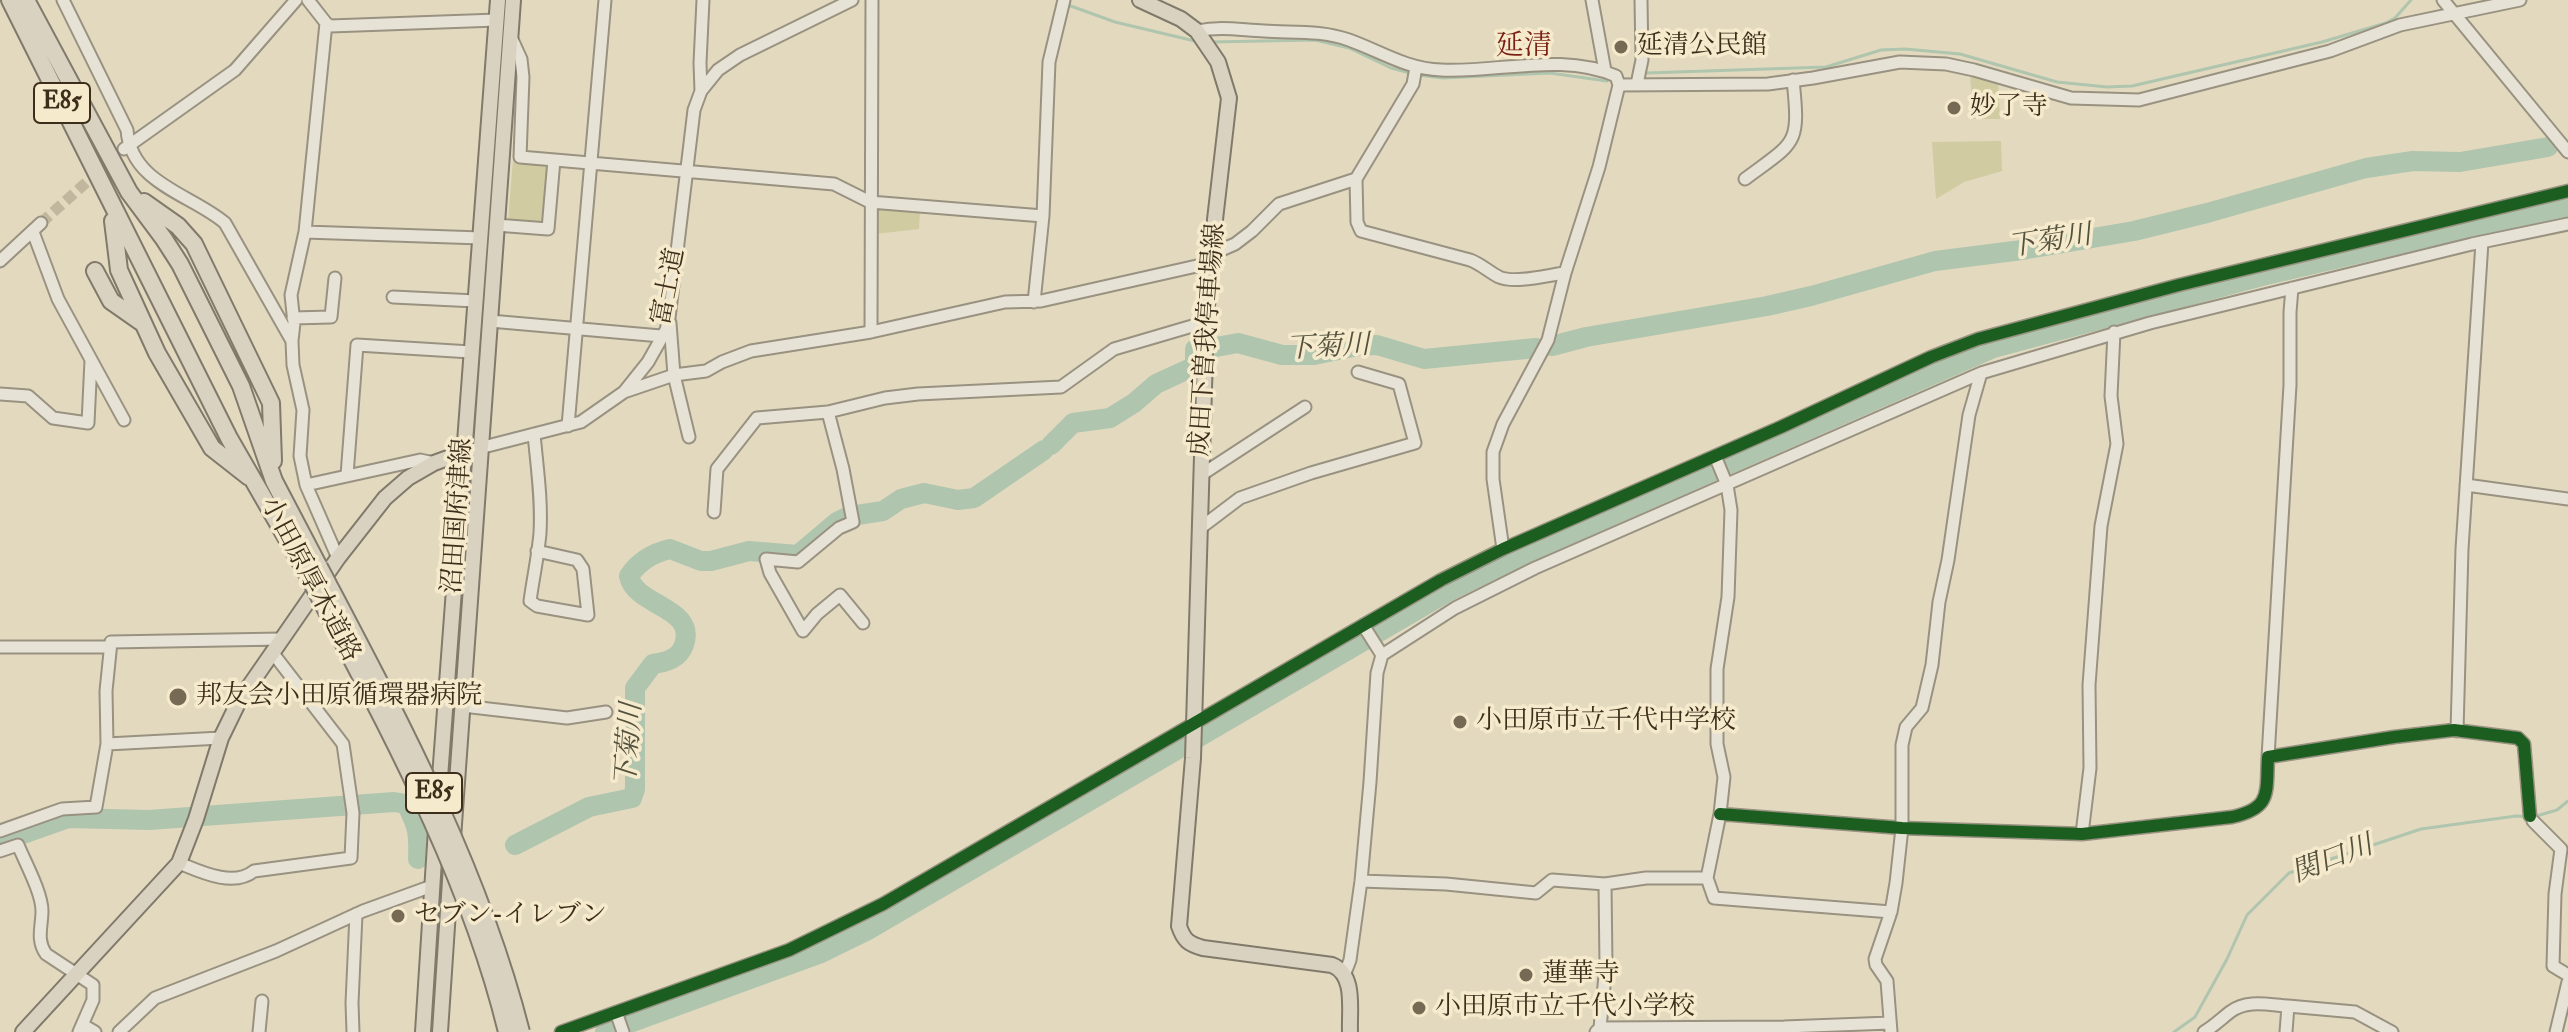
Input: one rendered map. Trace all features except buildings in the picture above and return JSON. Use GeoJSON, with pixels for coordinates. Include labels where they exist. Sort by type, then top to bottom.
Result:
{"type":"FeatureCollection","features":[{"type":"Feature","properties":{"kind":"highway"},"geometry":{"type":"LineString","coordinates":[[1,0],[71,122]]}},
{"type":"Feature","properties":{"kind":"highway","name":"小田原厚木道路"},"geometry":{"type":"LineString","coordinates":[[10,0],[229,438],[314,572],[432,789],[467,869],[496,948],[521,1032]]}},
{"type":"Feature","properties":{"kind":"highway","name":"小田原厚木道路"},"geometry":{"type":"LineString","coordinates":[[26,0],[129,192],[178,226],[194,244],[271,403],[274,481],[461,892],[483,951],[507,1032]]}},
{"type":"Feature","properties":{"kind":"highway"},"geometry":{"type":"LineString","coordinates":[[87,186],[89,156]]}},
{"type":"Feature","properties":{"kind":"highway","name":"小田原厚木道路"},"geometry":{"type":"LineString","coordinates":[[112,208],[119,270],[142,323],[212,448],[256,483]]}},
{"type":"Feature","properties":{"kind":"highway"},"geometry":{"type":"LineString","coordinates":[[95,271],[111,301],[142,323]]}},
{"type":"Feature","properties":{"kind":"main road","name":"沼田国府津線"},"geometry":{"type":"LineString","coordinates":[[423,1032],[498,0]]}},
{"type":"Feature","properties":{"kind":"main road","name":"沼田国府津線"},"geometry":{"type":"LineString","coordinates":[[440,1032],[513,0]]}},
{"type":"Feature","properties":{"kind":"main road","name":"成田下曽我停車場線"},"geometry":{"type":"LineString","coordinates":[[1140,0],[1181,19],[1197,31],[1211,48],[1229,98],[1206,322],[1193,758],[1179,926],[1183,938],[1203,948],[1332,965],[1345,973]]}},
{"type":"Feature","properties":{"kind":"main road"},"geometry":{"type":"LineString","coordinates":[[23,1032],[179,863],[221,738],[239,701],[338,558],[385,498],[408,478],[434,463],[464,452]]}},
{"type":"Feature","properties":{"kind":"main road"},"geometry":{"type":"LineString","coordinates":[[1345,973],[1350,1032]]}},
{"type":"Feature","properties":{"kind":"street"},"geometry":{"type":"LineString","coordinates":[[63,0],[127,130],[126,147],[161,185],[225,223],[292,341]]}},
{"type":"Feature","properties":{"kind":"street"},"geometry":{"type":"LineString","coordinates":[[126,147],[235,70],[296,0]]}},
{"type":"Feature","properties":{"kind":"street"},"geometry":{"type":"LineString","coordinates":[[308,0],[330,26],[497,20]]}},
{"type":"Feature","properties":{"kind":"street"},"geometry":{"type":"LineString","coordinates":[[568,426],[605,0]]}},
{"type":"Feature","properties":{"kind":"street","name":"富士道"},"geometry":{"type":"LineString","coordinates":[[464,452],[581,422],[624,392],[648,362],[669,318],[694,110],[701,91],[703,0]]}},
{"type":"Feature","properties":{"kind":"street"},"geometry":{"type":"LineString","coordinates":[[701,91],[718,70],[740,55],[852,0]]}},
{"type":"Feature","properties":{"kind":"street"},"geometry":{"type":"LineString","coordinates":[[871,332],[872,0]]}},
{"type":"Feature","properties":{"kind":"street"},"geometry":{"type":"LineString","coordinates":[[1592,0],[1605,71]]}},
{"type":"Feature","properties":{"kind":"street"},"geometry":{"type":"LineString","coordinates":[[1637,84],[1642,60],[1641,0]]}},
{"type":"Feature","properties":{"kind":"street"},"geometry":{"type":"LineString","coordinates":[[2443,0],[2568,152]]}},
{"type":"Feature","properties":{"kind":"street"},"geometry":{"type":"LineString","coordinates":[[1619,85],[1768,84],[1900,62],[1946,64],[2071,98],[2139,100],[2330,51],[2400,25],[2520,0]]}},
{"type":"Feature","properties":{"kind":"street"},"geometry":{"type":"LineString","coordinates":[[1034,302],[1043,216],[1049,62],[1063,3]]}},
{"type":"Feature","properties":{"kind":"street"},"geometry":{"type":"LineString","coordinates":[[326,23],[305,232],[293,283],[292,341],[293,365],[303,410],[300,456],[306,485],[338,558]]}},
{"type":"Feature","properties":{"kind":"street"},"geometry":{"type":"LineString","coordinates":[[1197,31],[1218,26],[1322,33],[1352,41],[1416,73],[1548,65],[1605,71],[1616,76],[1619,85],[1599,167],[1565,273],[1548,340],[1503,424],[1493,452],[1493,479],[1503,549]]}},
{"type":"Feature","properties":{"kind":"street"},"geometry":{"type":"LineString","coordinates":[[510,35],[521,59],[523,77],[520,157],[834,184],[870,202],[1043,216]]}},
{"type":"Feature","properties":{"kind":"street"},"geometry":{"type":"LineString","coordinates":[[1416,73],[1413,84],[1356,179],[1357,222],[1361,231],[1470,260],[1500,277],[1512,280],[1565,273]]}},
{"type":"Feature","properties":{"kind":"street"},"geometry":{"type":"LineString","coordinates":[[1745,179],[1782,152],[1794,138],[1797,124],[1793,80]]}},
{"type":"Feature","properties":{"kind":"street"},"geometry":{"type":"LineString","coordinates":[[496,225],[548,229],[554,160]]}},
{"type":"Feature","properties":{"kind":"street"},"geometry":{"type":"LineString","coordinates":[[624,392],[674,375],[706,371],[751,351],[871,332],[1005,302],[1034,302],[1109,288],[1211,258],[1252,231],[1279,204],[1356,179]]}},
{"type":"Feature","properties":{"kind":"street"},"geometry":{"type":"LineString","coordinates":[[561,1032],[789,950],[830,931],[883,904],[1441,580],[1503,549],[1931,357],[1978,339],[2179,285],[2568,191]]}},
{"type":"Feature","properties":{"kind":"street"},"geometry":{"type":"LineString","coordinates":[[1379,651],[1535,568],[1981,373],[2114,332],[2568,224]]}},
{"type":"Feature","properties":{"kind":"street"},"geometry":{"type":"LineString","coordinates":[[0,261],[37,228],[58,299],[124,420]]}},
{"type":"Feature","properties":{"kind":"street"},"geometry":{"type":"LineString","coordinates":[[305,232],[481,238]]}},
{"type":"Feature","properties":{"kind":"street"},"geometry":{"type":"LineString","coordinates":[[2457,731],[2466,485],[2482,242]]}},
{"type":"Feature","properties":{"kind":"street"},"geometry":{"type":"LineString","coordinates":[[293,318],[331,317],[335,278]]}},
{"type":"Feature","properties":{"kind":"street"},"geometry":{"type":"LineString","coordinates":[[1720,814],[1902,828],[2082,834],[2232,817],[2254,811],[2266,794],[2290,385],[2292,288]]}},
{"type":"Feature","properties":{"kind":"street"},"geometry":{"type":"LineString","coordinates":[[393,297],[476,301]]}},
{"type":"Feature","properties":{"kind":"street"},"geometry":{"type":"LineString","coordinates":[[669,318],[674,375],[689,437]]}},
{"type":"Feature","properties":{"kind":"street"},"geometry":{"type":"LineString","coordinates":[[490,321],[661,336]]}},
{"type":"Feature","properties":{"kind":"street"},"geometry":{"type":"LineString","coordinates":[[714,512],[717,469],[757,418],[828,412],[885,398],[918,394],[1061,387],[1114,349],[1206,322]]}},
{"type":"Feature","properties":{"kind":"street"},"geometry":{"type":"LineString","coordinates":[[2082,834],[2090,768],[2089,685],[2101,526],[2117,444],[2111,396],[2114,332]]}},
{"type":"Feature","properties":{"kind":"street"},"geometry":{"type":"LineString","coordinates":[[347,475],[357,345],[471,352]]}},
{"type":"Feature","properties":{"kind":"street"},"geometry":{"type":"LineString","coordinates":[[0,394],[28,396],[53,418],[88,423],[91,359]]}},
{"type":"Feature","properties":{"kind":"street"},"geometry":{"type":"LineString","coordinates":[[1199,529],[1240,498],[1311,473],[1415,443],[1399,384],[1358,372]]}},
{"type":"Feature","properties":{"kind":"street"},"geometry":{"type":"LineString","coordinates":[[1605,884],[1606,965],[1598,1030],[1890,1028],[1887,981],[1875,959],[1891,912],[1902,828],[1902,745],[1906,727],[1922,708],[1932,665],[1969,415],[1981,373]]}},
{"type":"Feature","properties":{"kind":"street"},"geometry":{"type":"LineString","coordinates":[[1201,475],[1305,407]]}},
{"type":"Feature","properties":{"kind":"street"},"geometry":{"type":"LineString","coordinates":[[828,412],[853,522],[839,528],[798,562],[766,559],[770,573],[803,631],[817,614],[840,595],[863,623]]}},
{"type":"Feature","properties":{"kind":"street"},"geometry":{"type":"LineString","coordinates":[[534,434],[540,490],[537,551],[530,601],[537,606],[588,615],[583,569],[577,560],[537,551]]}},
{"type":"Feature","properties":{"kind":"street"},"geometry":{"type":"LineString","coordinates":[[1715,456],[1727,485],[1731,510],[1728,597],[1717,669],[1717,744],[1724,777],[1707,878],[1714,898],[1891,912]]}},
{"type":"Feature","properties":{"kind":"street"},"geometry":{"type":"LineString","coordinates":[[306,485],[420,460],[434,463]]}},
{"type":"Feature","properties":{"kind":"street"},"geometry":{"type":"LineString","coordinates":[[2466,485],[2568,499]]}},
{"type":"Feature","properties":{"kind":"street"},"geometry":{"type":"LineString","coordinates":[[1345,973],[1350,960],[1361,881],[1379,651],[1363,625]]}},
{"type":"Feature","properties":{"kind":"street"},"geometry":{"type":"LineString","coordinates":[[0,831],[62,809],[96,807],[107,744],[106,691],[111,642],[277,645],[343,744],[353,813],[351,858],[254,871],[248,876],[239,877],[216,877],[179,863]]}},
{"type":"Feature","properties":{"kind":"street"},"geometry":{"type":"LineString","coordinates":[[0,647],[110,647]]}},
{"type":"Feature","properties":{"kind":"street"},"geometry":{"type":"LineString","coordinates":[[463,706],[567,718],[606,712]]}},
{"type":"Feature","properties":{"kind":"street"},"geometry":{"type":"LineString","coordinates":[[2268,757],[2394,737],[2457,731],[2518,738],[2524,744],[2531,818],[2561,849],[2555,894],[2553,966],[2568,975]]}},
{"type":"Feature","properties":{"kind":"street"},"geometry":{"type":"LineString","coordinates":[[107,744],[221,738]]}},
{"type":"Feature","properties":{"kind":"street"},"geometry":{"type":"LineString","coordinates":[[0,851],[18,845],[43,907],[40,939],[46,954],[93,985],[93,1000],[81,1028],[95,1032]]}},
{"type":"Feature","properties":{"kind":"street"},"geometry":{"type":"LineString","coordinates":[[1361,881],[1446,884],[1536,893],[1552,880],[1605,884],[1646,878],[1707,878]]}},
{"type":"Feature","properties":{"kind":"street"},"geometry":{"type":"LineString","coordinates":[[119,1032],[155,998],[276,951],[356,914],[432,886]]}},
{"type":"Feature","properties":{"kind":"street"},"geometry":{"type":"LineString","coordinates":[[353,1032],[356,914]]}},
{"type":"Feature","properties":{"kind":"street"},"geometry":{"type":"LineString","coordinates":[[2556,1032],[2568,982]]}},
{"type":"Feature","properties":{"kind":"street"},"geometry":{"type":"LineString","coordinates":[[259,1032],[262,1001]]}},
{"type":"Feature","properties":{"kind":"street"},"geometry":{"type":"LineString","coordinates":[[2204,1032],[2232,1010],[2249,1004],[2355,1012],[2392,1032]]}},
{"type":"Feature","properties":{"kind":"street"},"geometry":{"type":"LineString","coordinates":[[2286,1032],[2288,1006]]}},
{"type":"Feature","properties":{"kind":"street"},"geometry":{"type":"LineString","coordinates":[[616,1012],[623,1032]]}},
{"type":"Feature","properties":{"kind":"shaded area"},"geometry":{"type":"Polygon","coordinates":[[[1970,72],[1998,79],[2000,119],[1973,119],[1970,72]]]}},
{"type":"Feature","properties":{"kind":"shaded area"},"geometry":{"type":"Polygon","coordinates":[[[2001,141],[2002,171],[1964,182],[1936,199],[1932,142],[2001,141]]]}},
{"type":"Feature","properties":{"kind":"shaded area"},"geometry":{"type":"Polygon","coordinates":[[[513,160],[550,163],[545,225],[508,222],[513,160]]]}},
{"type":"Feature","properties":{"kind":"shaded area"},"geometry":{"type":"Polygon","coordinates":[[[875,208],[920,211],[919,229],[875,234],[875,208]]]}},
{"type":"Feature","properties":{"kind":"waterway"},"geometry":{"type":"LineString","coordinates":[[1647,73],[1826,67],[1881,50],[1905,49],[1960,54],[2057,82],[2132,86],[2322,42],[2386,23],[2395,18],[2411,0]]}},
{"type":"Feature","properties":{"kind":"waterway"},"geometry":{"type":"LineString","coordinates":[[1068,5],[1115,22],[1199,42]]}},
{"type":"Feature","properties":{"kind":"waterway"},"geometry":{"type":"LineString","coordinates":[[1211,42],[1315,40],[1349,48],[1391,68],[1443,78],[1550,73],[1607,81]]}},
{"type":"Feature","properties":{"kind":"waterway"},"geometry":{"type":"LineString","coordinates":[[228,69],[252,42]]}},
{"type":"Feature","properties":{"kind":"waterway"},"geometry":{"type":"LineString","coordinates":[[133,135],[157,119]]}},
{"type":"Feature","properties":{"kind":"waterway","name":"下菊川"},"geometry":{"type":"LineString","coordinates":[[1552,346],[1586,337],[1767,306],[1935,261],[2134,231],[2366,168],[2413,161],[2460,162],[2548,147]]}},
{"type":"Feature","properties":{"kind":"waterway"},"geometry":{"type":"LineString","coordinates":[[605,1032],[821,953],[866,931],[1449,591],[1531,551],[1993,348],[2262,276],[2464,229],[2568,209]]}},
{"type":"Feature","properties":{"kind":"waterway","name":"下菊川"},"geometry":{"type":"LineString","coordinates":[[1216,347],[1238,343],[1282,355],[1314,355],[1377,345],[1424,359],[1536,348]]}},
{"type":"Feature","properties":{"kind":"waterway","name":"下菊川"},"geometry":{"type":"LineString","coordinates":[[1051,445],[1073,423],[1110,418],[1156,384],[1195,366],[1195,349]]}},
{"type":"Feature","properties":{"kind":"waterway","name":"下菊川"},"geometry":{"type":"LineString","coordinates":[[857,515],[883,511],[901,499],[924,493],[958,500],[974,498],[1044,450]]}},
{"type":"Feature","properties":{"kind":"waterway","name":"下菊川"},"geometry":{"type":"LineString","coordinates":[[515,845],[589,807],[632,798],[635,789],[635,688],[653,664],[679,654],[686,632],[674,614],[634,586],[629,576],[637,566],[652,555],[670,549],[701,561],[749,551],[798,555],[837,522],[849,516]]}},
{"type":"Feature","properties":{"kind":"waterway","name":"関口川"},"geometry":{"type":"LineString","coordinates":[[2174,1032],[2195,1017],[2247,915],[2289,873],[2421,829],[2516,816],[2533,817],[2557,810],[2568,801]]}},
{"type":"Feature","properties":{"kind":"waterway","name":"下菊川"},"geometry":{"type":"LineString","coordinates":[[0,842],[68,818],[149,820],[394,802],[406,804],[413,818],[418,836],[418,859]]}},
{"type":"Feature","properties":{"kind":"tunnel"},"geometry":{"type":"LineString","coordinates":[[41,223],[117,155]]}},
{"type":"Feature","properties":{"kind":"cycle path"},"geometry":{"type":"LineString","coordinates":[[561,1032],[789,950],[883,904],[1441,580],[1503,549],[1781,427],[1931,357],[1978,339],[2179,285],[2568,191]]}},
{"type":"Feature","properties":{"kind":"cycle path"},"geometry":{"type":"LineString","coordinates":[[1720,814],[1902,828],[2082,834],[2232,817],[2260,804],[2266,789],[2268,757],[2454,730],[2518,738],[2524,744],[2530,816]]}},
{"type":"Feature","properties":{"kind":"place","name":"延清公民館"},"geometry":{"type":"Point","coordinates":[1621,47]}},
{"type":"Feature","properties":{"kind":"place","name":"妙了寺"},"geometry":{"type":"Point","coordinates":[1954,108]}},
{"type":"Feature","properties":{"kind":"place","name":"邦友会小田原循環器病院"},"geometry":{"type":"Point","coordinates":[178,697]}},
{"type":"Feature","properties":{"kind":"place","name":"小田原市立千代中学校"},"geometry":{"type":"Point","coordinates":[1460,722]}},
{"type":"Feature","properties":{"kind":"place","name":"セブン-イレブン"},"geometry":{"type":"Point","coordinates":[398,916]}},
{"type":"Feature","properties":{"kind":"place","name":"蓮華寺"},"geometry":{"type":"Point","coordinates":[1526,975]}},
{"type":"Feature","properties":{"kind":"place","name":"小田原市立千代小学校"},"geometry":{"type":"Point","coordinates":[1419,1008]}},
{"type":"Feature","properties":{"kind":"district","name":"延清"},"geometry":{"type":"Point","coordinates":[1524,48]}}]}
